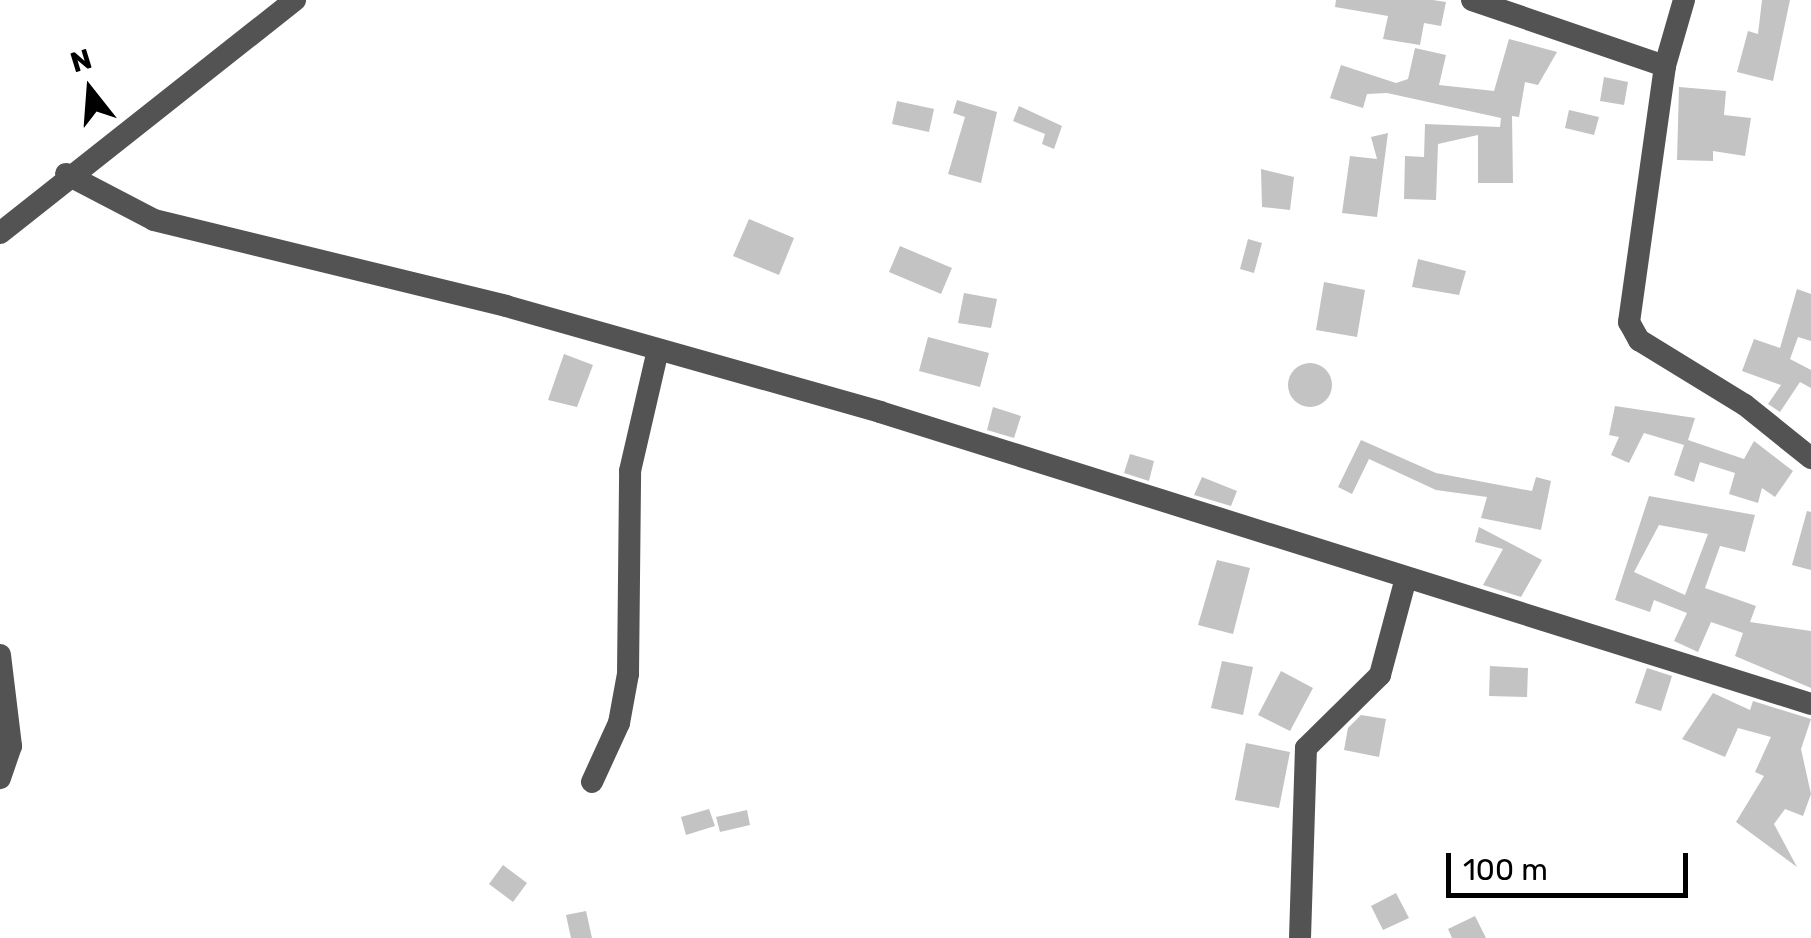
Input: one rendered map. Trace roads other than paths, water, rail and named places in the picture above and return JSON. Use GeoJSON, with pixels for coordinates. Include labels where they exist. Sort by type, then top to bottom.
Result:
{"type":"FeatureCollection","features":[{"type":"Feature","properties":{"kind":"street"},"geometry":{"type":"LineString","coordinates":[[0,233],[66,174],[295,0]]}},
{"type":"Feature","properties":{"kind":"street"},"geometry":{"type":"LineString","coordinates":[[1472,0],[1664,66]]}},
{"type":"Feature","properties":{"kind":"street"},"geometry":{"type":"LineString","coordinates":[[1684,0],[1664,66],[1629,322],[1639,340],[1746,405],[1811,458]]}},
{"type":"Feature","properties":{"kind":"street"},"geometry":{"type":"LineString","coordinates":[[66,174],[154,220],[658,350],[1811,704]]}},
{"type":"Feature","properties":{"kind":"street"},"geometry":{"type":"LineString","coordinates":[[592,782],[619,723],[628,674],[630,471],[658,350]]}},
{"type":"Feature","properties":{"kind":"street"},"geometry":{"type":"LineString","coordinates":[[1300,938],[1306,748],[1380,675],[1406,578]]}},
{"type":"Feature","properties":{"kind":"street"},"geometry":{"type":"LineString","coordinates":[[0,655],[11,746],[0,778]]}}]}
